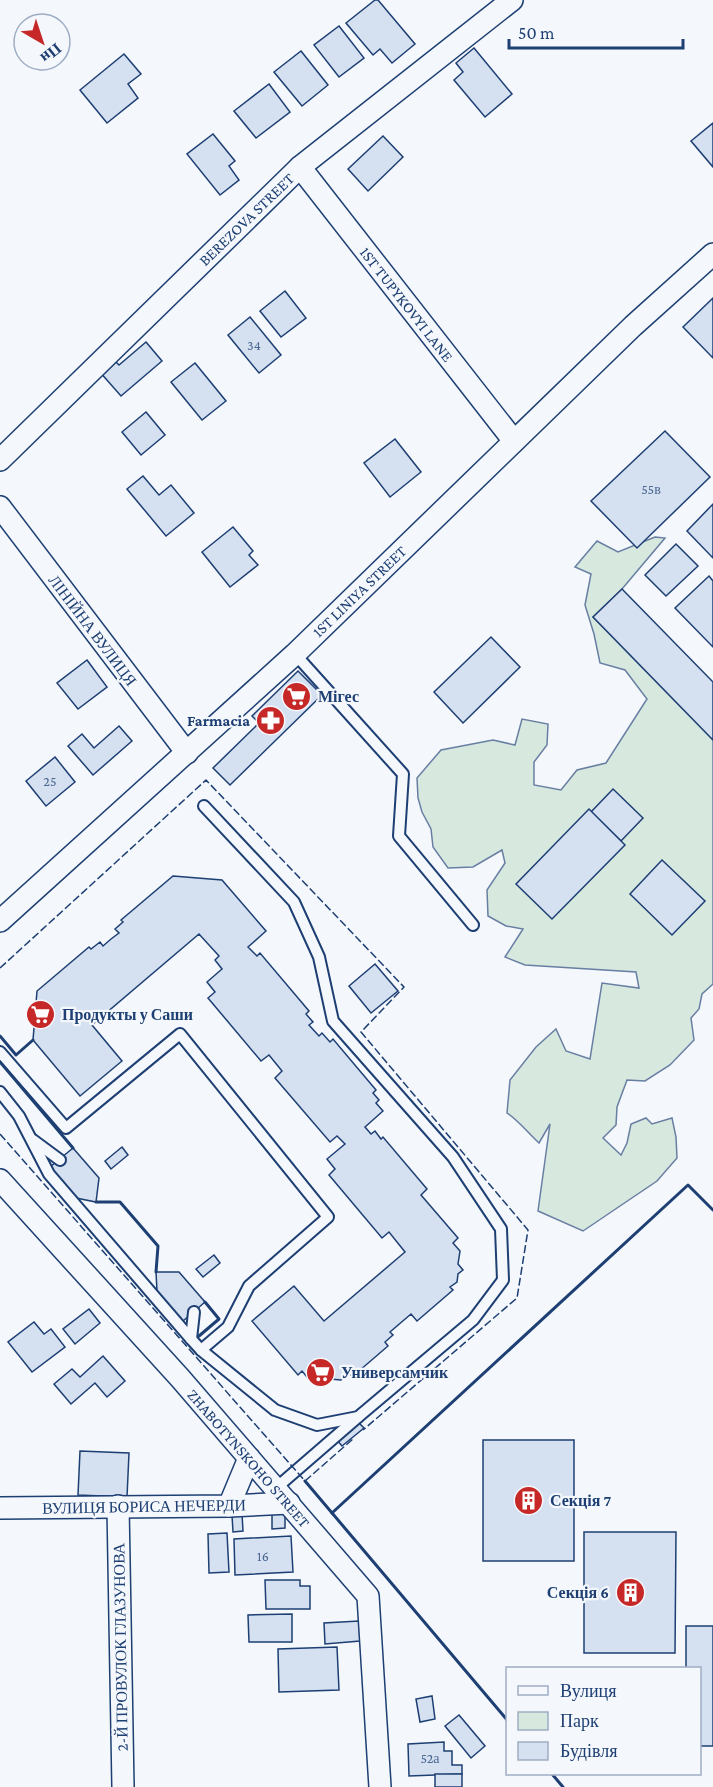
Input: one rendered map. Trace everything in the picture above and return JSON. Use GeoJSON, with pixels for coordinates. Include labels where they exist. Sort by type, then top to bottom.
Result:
{"type":"FeatureCollection","features":[{"type":"Feature","properties":{"kind":"street","name":"BEREZOVA STREET"},"geometry":{"type":"LineString","coordinates":[[0,460],[300,167],[512,0]]}},
{"type":"Feature","properties":{"kind":"street","name":"1ST TUPYKOVYI LANE"},"geometry":{"type":"LineString","coordinates":[[300,167],[514,441]]}},
{"type":"Feature","properties":{"kind":"street","name":"1ST LINIYA STREET"},"geometry":{"type":"LineString","coordinates":[[0,921],[295,654],[633,326],[713,254]]}},
{"type":"Feature","properties":{"kind":"street","name":"ЛІНІЙНА ВУЛИЦЯ"},"geometry":{"type":"LineString","coordinates":[[0,507],[187,753]]}},
{"type":"Feature","properties":{"kind":"street","name":"ZHABOTYNSKOHO STREET"},"geometry":{"type":"LineString","coordinates":[[0,1180],[180,1378],[368,1596],[380,1787]]}},
{"type":"Feature","properties":{"kind":"street"},"geometry":{"type":"LineString","coordinates":[[229,1506],[249,1458]]}},
{"type":"Feature","properties":{"kind":"street","name":"ВУЛИЦЯ БОРИСА НЕЧЕРДИ"},"geometry":{"type":"LineString","coordinates":[[0,1508],[229,1506],[282,1496]]}},
{"type":"Feature","properties":{"kind":"street","name":"2-Й ПРОВУЛОК ГЛАЗУНОВА"},"geometry":{"type":"LineString","coordinates":[[118,1506],[123,1787]]}},
{"type":"Feature","properties":{"kind":"lane"},"geometry":{"type":"LineString","coordinates":[[295,654],[403,774],[399,836],[473,925]]}},
{"type":"Feature","properties":{"kind":"lane"},"geometry":{"type":"LineString","coordinates":[[204,806],[294,902],[319,957],[333,1021],[453,1157],[501,1229],[504,1280],[473,1320],[358,1416],[282,1496]]}},
{"type":"Feature","properties":{"kind":"lane"},"geometry":{"type":"LineString","coordinates":[[0,1052],[66,1128],[180,1034],[328,1217],[249,1286],[228,1327],[201,1350]]}},
{"type":"Feature","properties":{"kind":"lane"},"geometry":{"type":"LineString","coordinates":[[0,1092],[19,1116],[49,1174],[201,1350],[275,1410],[317,1425],[358,1416]]}},
{"type":"Feature","properties":{"kind":"lane"},"geometry":{"type":"LineString","coordinates":[[31,1138],[60,1160]]}},
{"type":"Feature","properties":{"kind":"lane"},"geometry":{"type":"LineString","coordinates":[[191,1339],[194,1312]]}},
{"type":"Feature","properties":{"kind":"green space"},"geometry":{"type":"Polygon","coordinates":[[[655,537],[665,538],[622,589],[593,617],[713,740],[713,984],[702,994],[699,1009],[691,1018],[694,1040],[670,1065],[645,1081],[627,1080],[617,1107],[616,1125],[603,1138],[621,1155],[627,1143],[631,1124],[646,1118],[652,1124],[672,1118],[677,1158],[657,1181],[583,1231],[538,1211],[550,1124],[539,1143],[507,1113],[510,1080],[536,1047],[556,1029],[566,1051],[590,1059],[602,983],[639,988],[636,972],[525,965],[505,957],[523,929],[506,926],[488,916],[487,890],[505,863],[502,850],[473,867],[448,868],[433,847],[431,829],[418,798],[417,778],[441,750],[493,740],[515,745],[522,719],[548,724],[547,745],[534,762],[534,785],[561,790],[577,770],[606,763],[647,699],[625,670],[600,663],[585,605],[591,574],[575,567],[597,541],[618,552],[655,537]]]}},
{"type":"Feature","properties":{"kind":"building"},"geometry":{"type":"Polygon","coordinates":[[[378,0],[415,44],[392,63],[380,49],[373,55],[346,23],[378,0]]]}},
{"type":"Feature","properties":{"kind":"building"},"geometry":{"type":"Polygon","coordinates":[[[339,26],[364,58],[339,77],[314,45],[339,26]]]}},
{"type":"Feature","properties":{"kind":"building"},"geometry":{"type":"Polygon","coordinates":[[[474,48],[512,94],[485,117],[454,80],[463,72],[456,63],[474,48]]]}},
{"type":"Feature","properties":{"kind":"building"},"geometry":{"type":"Polygon","coordinates":[[[301,51],[328,85],[302,106],[274,72],[301,51]]]}},
{"type":"Feature","properties":{"kind":"building"},"geometry":{"type":"Polygon","coordinates":[[[124,54],[141,74],[128,84],[138,98],[107,123],[80,90],[124,54]]]}},
{"type":"Feature","properties":{"kind":"building"},"geometry":{"type":"Polygon","coordinates":[[[269,84],[290,112],[256,138],[234,111],[269,84]]]}},
{"type":"Feature","properties":{"kind":"building"},"geometry":{"type":"Polygon","coordinates":[[[713,123],[713,167],[691,141],[713,123]]]}},
{"type":"Feature","properties":{"kind":"building"},"geometry":{"type":"Polygon","coordinates":[[[213,134],[235,161],[229,166],[239,180],[220,195],[187,154],[213,134]]]}},
{"type":"Feature","properties":{"kind":"building"},"geometry":{"type":"Polygon","coordinates":[[[383,136],[403,157],[368,191],[348,169],[383,136]]]}},
{"type":"Feature","properties":{"kind":"building"},"geometry":{"type":"Polygon","coordinates":[[[285,291],[306,318],[281,337],[260,311],[285,291]]]}},
{"type":"Feature","properties":{"kind":"building"},"geometry":{"type":"Polygon","coordinates":[[[713,298],[713,358],[683,327],[713,298]]]}},
{"type":"Feature","properties":{"kind":"building"},"geometry":{"type":"Polygon","coordinates":[[[250,317],[281,355],[259,373],[228,335],[250,317]]]}},
{"type":"Feature","properties":{"kind":"building"},"geometry":{"type":"Polygon","coordinates":[[[146,342],[162,361],[121,396],[99,371],[113,359],[119,365],[146,342]]]}},
{"type":"Feature","properties":{"kind":"building"},"geometry":{"type":"Polygon","coordinates":[[[195,363],[226,401],[202,420],[171,382],[195,363]]]}},
{"type":"Feature","properties":{"kind":"building"},"geometry":{"type":"Polygon","coordinates":[[[146,412],[165,435],[141,455],[122,432],[146,412]]]}},
{"type":"Feature","properties":{"kind":"building"},"geometry":{"type":"Polygon","coordinates":[[[665,431],[710,477],[637,548],[591,501],[665,431]]]}},
{"type":"Feature","properties":{"kind":"building"},"geometry":{"type":"Polygon","coordinates":[[[395,439],[421,472],[390,497],[364,463],[395,439]]]}},
{"type":"Feature","properties":{"kind":"building"},"geometry":{"type":"Polygon","coordinates":[[[143,476],[159,495],[171,485],[194,513],[166,536],[127,489],[143,476]]]}},
{"type":"Feature","properties":{"kind":"building"},"geometry":{"type":"Polygon","coordinates":[[[713,504],[713,558],[687,531],[713,504]]]}},
{"type":"Feature","properties":{"kind":"building"},"geometry":{"type":"Polygon","coordinates":[[[233,527],[253,551],[249,555],[258,565],[230,587],[202,552],[233,527]]]}},
{"type":"Feature","properties":{"kind":"building"},"geometry":{"type":"Polygon","coordinates":[[[676,544],[698,566],[666,596],[645,575],[676,544]]]}},
{"type":"Feature","properties":{"kind":"building"},"geometry":{"type":"Polygon","coordinates":[[[709,576],[713,581],[713,647],[675,608],[709,576]]]}},
{"type":"Feature","properties":{"kind":"building"},"geometry":{"type":"Polygon","coordinates":[[[622,589],[713,682],[713,740],[593,617],[622,589]]]}},
{"type":"Feature","properties":{"kind":"building"},"geometry":{"type":"Polygon","coordinates":[[[491,637],[520,667],[463,723],[434,692],[491,637]]]}},
{"type":"Feature","properties":{"kind":"building"},"geometry":{"type":"Polygon","coordinates":[[[87,660],[107,687],[78,709],[57,683],[87,660]]]}},
{"type":"Feature","properties":{"kind":"building"},"geometry":{"type":"Polygon","coordinates":[[[298,671],[322,695],[230,785],[213,768],[259,723],[252,716],[298,671]]]}},
{"type":"Feature","properties":{"kind":"building"},"geometry":{"type":"Polygon","coordinates":[[[119,726],[132,741],[93,775],[68,746],[82,734],[94,748],[119,726]]]}},
{"type":"Feature","properties":{"kind":"building"},"geometry":{"type":"Polygon","coordinates":[[[55,757],[75,782],[46,806],[26,781],[55,757]]]}},
{"type":"Feature","properties":{"kind":"building"},"geometry":{"type":"Polygon","coordinates":[[[613,789],[643,818],[621,841],[591,812],[613,789]]]}},
{"type":"Feature","properties":{"kind":"building"},"geometry":{"type":"Polygon","coordinates":[[[589,809],[625,845],[552,919],[516,884],[589,809]]]}},
{"type":"Feature","properties":{"kind":"building"},"geometry":{"type":"Polygon","coordinates":[[[662,860],[705,901],[672,935],[630,894],[662,860]]]}},
{"type":"Feature","properties":{"kind":"building"},"geometry":{"type":"Polygon","coordinates":[[[173,876],[222,880],[266,931],[248,947],[257,956],[260,953],[309,1011],[306,1014],[313,1022],[309,1025],[319,1036],[322,1033],[330,1042],[333,1039],[376,1090],[373,1093],[379,1100],[376,1103],[383,1111],[365,1127],[371,1134],[375,1131],[381,1139],[383,1137],[427,1189],[421,1195],[458,1238],[453,1243],[460,1251],[458,1264],[463,1270],[458,1274],[457,1282],[450,1287],[453,1290],[417,1321],[411,1314],[390,1332],[393,1335],[385,1342],[388,1346],[352,1377],[349,1373],[341,1380],[307,1377],[302,1371],[298,1375],[252,1321],[294,1286],[324,1321],[405,1252],[389,1232],[382,1238],[329,1175],[335,1169],[327,1159],[345,1144],[337,1136],[330,1142],[275,1078],[282,1071],[269,1055],[261,1061],[208,998],[215,992],[207,982],[222,969],[215,960],[219,956],[199,934],[92,1025],[122,1061],[80,1096],[33,1040],[37,991],[89,947],[91,949],[100,942],[103,946],[119,933],[115,929],[123,922],[121,920],[173,876]]]}},
{"type":"Feature","properties":{"kind":"building"},"geometry":{"type":"Polygon","coordinates":[[[375,964],[398,991],[371,1013],[349,986],[375,964]]]}},
{"type":"Feature","properties":{"kind":"building"},"geometry":{"type":"Polygon","coordinates":[[[122,1147],[128,1155],[111,1169],[105,1161],[122,1147]]]}},
{"type":"Feature","properties":{"kind":"building"},"geometry":{"type":"Polygon","coordinates":[[[73,1148],[99,1178],[96,1202],[76,1198],[50,1167],[73,1148]]]}},
{"type":"Feature","properties":{"kind":"building"},"geometry":{"type":"Polygon","coordinates":[[[214,1255],[220,1263],[203,1277],[196,1269],[214,1255]]]}},
{"type":"Feature","properties":{"kind":"building"},"geometry":{"type":"Polygon","coordinates":[[[156,1272],[179,1272],[205,1302],[183,1321],[157,1291],[156,1272]]]}},
{"type":"Feature","properties":{"kind":"building"},"geometry":{"type":"Polygon","coordinates":[[[89,1309],[100,1323],[75,1344],[63,1329],[89,1309]]]}},
{"type":"Feature","properties":{"kind":"building"},"geometry":{"type":"Polygon","coordinates":[[[34,1322],[44,1334],[51,1329],[65,1347],[32,1372],[8,1342],[34,1322]]]}},
{"type":"Feature","properties":{"kind":"building"},"geometry":{"type":"Polygon","coordinates":[[[103,1356],[125,1381],[107,1397],[95,1383],[71,1404],[54,1384],[72,1369],[80,1377],[103,1356]]]}},
{"type":"Feature","properties":{"kind":"building"},"geometry":{"type":"Polygon","coordinates":[[[358,1422],[364,1428],[342,1446],[337,1440],[358,1422]]]}},
{"type":"Feature","properties":{"kind":"building","name":"Секція 7"},"geometry":{"type":"Polygon","coordinates":[[[483,1440],[574,1440],[574,1561],[483,1561],[483,1440]]]}},
{"type":"Feature","properties":{"kind":"building"},"geometry":{"type":"Polygon","coordinates":[[[80,1451],[129,1453],[127,1497],[78,1495],[80,1451]]]}},
{"type":"Feature","properties":{"kind":"building"},"geometry":{"type":"Polygon","coordinates":[[[285,1512],[285,1528],[272,1529],[272,1513],[285,1512]]]}},
{"type":"Feature","properties":{"kind":"building"},"geometry":{"type":"Polygon","coordinates":[[[242,1514],[243,1531],[233,1532],[232,1515],[242,1514]]]}},
{"type":"Feature","properties":{"kind":"building","name":"Секція 6"},"geometry":{"type":"Polygon","coordinates":[[[584,1532],[676,1532],[675,1653],[584,1653],[584,1532]]]}},
{"type":"Feature","properties":{"kind":"building"},"geometry":{"type":"Polygon","coordinates":[[[227,1533],[229,1572],[209,1573],[208,1534],[227,1533]]]}},
{"type":"Feature","properties":{"kind":"building"},"geometry":{"type":"Polygon","coordinates":[[[291,1536],[293,1572],[235,1575],[234,1539],[291,1536]]]}},
{"type":"Feature","properties":{"kind":"building"},"geometry":{"type":"Polygon","coordinates":[[[265,1580],[300,1580],[300,1586],[310,1586],[310,1609],[266,1609],[265,1580]]]}},
{"type":"Feature","properties":{"kind":"building"},"geometry":{"type":"Polygon","coordinates":[[[292,1614],[292,1642],[249,1642],[248,1615],[292,1614]]]}},
{"type":"Feature","properties":{"kind":"building"},"geometry":{"type":"Polygon","coordinates":[[[359,1621],[360,1641],[325,1644],[324,1623],[359,1621]]]}},
{"type":"Feature","properties":{"kind":"building"},"geometry":{"type":"Polygon","coordinates":[[[686,1626],[713,1626],[713,1746],[701,1746],[701,1667],[686,1667],[686,1626]]]}},
{"type":"Feature","properties":{"kind":"building"},"geometry":{"type":"Polygon","coordinates":[[[337,1647],[339,1690],[279,1692],[278,1649],[337,1647]]]}},
{"type":"Feature","properties":{"kind":"building"},"geometry":{"type":"Polygon","coordinates":[[[432,1696],[435,1719],[420,1722],[416,1699],[432,1696]]]}},
{"type":"Feature","properties":{"kind":"building"},"geometry":{"type":"Polygon","coordinates":[[[459,1715],[485,1746],[471,1758],[445,1726],[459,1715]]]}},
{"type":"Feature","properties":{"kind":"building"},"geometry":{"type":"Polygon","coordinates":[[[444,1742],[444,1751],[452,1751],[452,1765],[462,1765],[462,1774],[409,1776],[408,1744],[444,1742]]]}},
{"type":"Feature","properties":{"kind":"building"},"geometry":{"type":"Polygon","coordinates":[[[435,1774],[462,1774],[462,1787],[435,1787],[435,1774]]]}},
{"type":"Feature","properties":{"kind":"fence"},"geometry":{"type":"LineString","coordinates":[[0,968],[206,780],[404,987],[361,1032],[528,1230],[517,1298],[363,1430]]}},
{"type":"Feature","properties":{"kind":"fence"},"geometry":{"type":"LineString","coordinates":[[0,1134],[305,1481],[354,1438]]}},
{"type":"Feature","properties":{"kind":"wall"},"geometry":{"type":"LineString","coordinates":[[0,1036],[16,1055],[33,1040]]}},
{"type":"Feature","properties":{"kind":"wall"},"geometry":{"type":"LineString","coordinates":[[0,1062],[73,1148]]}},
{"type":"Feature","properties":{"kind":"wall"},"geometry":{"type":"LineString","coordinates":[[332,1513],[688,1185],[713,1210]]}},
{"type":"Feature","properties":{"kind":"wall"},"geometry":{"type":"LineString","coordinates":[[96,1202],[120,1202],[158,1246],[156,1272]]}},
{"type":"Feature","properties":{"kind":"wall"},"geometry":{"type":"LineString","coordinates":[[199,1336],[219,1319],[205,1302]]}},
{"type":"Feature","properties":{"kind":"wall"},"geometry":{"type":"LineString","coordinates":[[305,1481],[506,1719]]}},
{"type":"Feature","properties":{"kind":"wall"},"geometry":{"type":"LineString","coordinates":[[553,1775],[563,1787]]}},
{"type":"Feature","properties":{"kind":"place","name":"Мігес"},"geometry":{"type":"Point","coordinates":[297,696]}},
{"type":"Feature","properties":{"kind":"place","name":"Farmacia"},"geometry":{"type":"Point","coordinates":[271,720]}},
{"type":"Feature","properties":{"kind":"place","name":"Продукты у Саши"},"geometry":{"type":"Point","coordinates":[41,1014]}},
{"type":"Feature","properties":{"kind":"place","name":"Универсамчик"},"geometry":{"type":"Point","coordinates":[320,1372]}},
{"type":"Feature","properties":{"kind":"place","name":"Секція 7"},"geometry":{"type":"Point","coordinates":[529,1500]}},
{"type":"Feature","properties":{"kind":"place","name":"Секція 6"},"geometry":{"type":"Point","coordinates":[630,1592]}}]}
